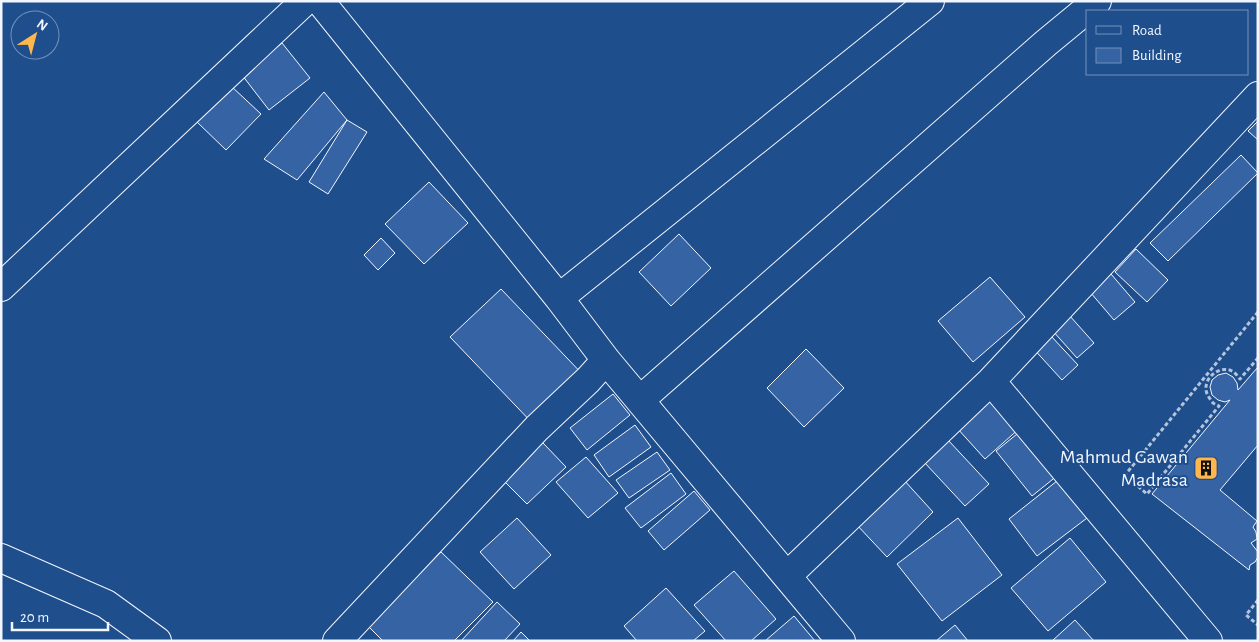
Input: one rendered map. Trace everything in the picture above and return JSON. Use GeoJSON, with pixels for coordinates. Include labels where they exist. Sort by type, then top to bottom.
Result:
{"type":"FeatureCollection","features":[{"type":"Feature","properties":{"kind":"street"},"geometry":{"type":"LineString","coordinates":[[1,287],[305,1]]}},
{"type":"Feature","properties":{"kind":"street"},"geometry":{"type":"LineString","coordinates":[[320,1],[559,298],[606,360],[841,641]]}},
{"type":"Feature","properties":{"kind":"street"},"geometry":{"type":"LineString","coordinates":[[559,298],[930,1]]}},
{"type":"Feature","properties":{"kind":"street"},"geometry":{"type":"LineString","coordinates":[[1086,10],[1097,1]]}},
{"type":"Feature","properties":{"kind":"street"},"geometry":{"type":"LineString","coordinates":[[640,400],[1046,43],[1086,10]]}},
{"type":"Feature","properties":{"kind":"street"},"geometry":{"type":"LineString","coordinates":[[787,576],[991,381],[1258,96]]}},
{"type":"Feature","properties":{"kind":"street"},"geometry":{"type":"LineString","coordinates":[[337,641],[537,428],[588,380],[606,360]]}},
{"type":"Feature","properties":{"kind":"street"},"geometry":{"type":"LineString","coordinates":[[991,381],[1208,641]]}},
{"type":"Feature","properties":{"kind":"street"},"geometry":{"type":"LineString","coordinates":[[1,558],[106,604],[157,641]]}},
{"type":"Feature","properties":{"kind":"path"},"geometry":{"type":"LineString","coordinates":[[1258,312],[1125,475],[1147,494],[1219,406],[1213,403],[1206,390],[1210,377],[1218,371],[1226,370],[1232,371],[1240,379],[1258,358]]}},
{"type":"Feature","properties":{"kind":"path"},"geometry":{"type":"LineString","coordinates":[[1258,600],[1246,615],[1258,625]]}},
{"type":"Feature","properties":{"kind":"building"},"geometry":{"type":"Polygon","coordinates":[[[282,43],[310,78],[269,110],[242,75],[282,43]]]}},
{"type":"Feature","properties":{"kind":"building"},"geometry":{"type":"Polygon","coordinates":[[[231,86],[261,114],[226,150],[197,122],[231,86]]]}},
{"type":"Feature","properties":{"kind":"building"},"geometry":{"type":"Polygon","coordinates":[[[324,92],[347,120],[297,180],[264,159],[324,92]]]}},
{"type":"Feature","properties":{"kind":"building"},"geometry":{"type":"Polygon","coordinates":[[[347,120],[367,132],[328,194],[309,182],[347,120]]]}},
{"type":"Feature","properties":{"kind":"building"},"geometry":{"type":"Polygon","coordinates":[[[1258,121],[1258,140],[1248,131],[1258,121]]]}},
{"type":"Feature","properties":{"kind":"building"},"geometry":{"type":"Polygon","coordinates":[[[1241,155],[1258,173],[1168,261],[1150,243],[1241,155]]]}},
{"type":"Feature","properties":{"kind":"building"},"geometry":{"type":"Polygon","coordinates":[[[429,182],[468,223],[424,264],[385,224],[429,182]]]}},
{"type":"Feature","properties":{"kind":"building"},"geometry":{"type":"Polygon","coordinates":[[[679,234],[711,268],[671,306],[639,272],[679,234]]]}},
{"type":"Feature","properties":{"kind":"building"},"geometry":{"type":"Polygon","coordinates":[[[381,238],[395,253],[378,270],[364,255],[381,238]]]}},
{"type":"Feature","properties":{"kind":"building"},"geometry":{"type":"Polygon","coordinates":[[[1136,249],[1168,280],[1147,302],[1115,272],[1136,249]]]}},
{"type":"Feature","properties":{"kind":"building"},"geometry":{"type":"Polygon","coordinates":[[[1111,274],[1135,302],[1114,320],[1090,292],[1111,274]]]}},
{"type":"Feature","properties":{"kind":"building"},"geometry":{"type":"Polygon","coordinates":[[[990,277],[1025,317],[973,362],[938,321],[990,277]]]}},
{"type":"Feature","properties":{"kind":"building"},"geometry":{"type":"Polygon","coordinates":[[[501,289],[588,380],[537,428],[450,337],[501,289]]]}},
{"type":"Feature","properties":{"kind":"building"},"geometry":{"type":"Polygon","coordinates":[[[1069,315],[1094,343],[1077,358],[1052,330],[1069,315]]]}},
{"type":"Feature","properties":{"kind":"building"},"geometry":{"type":"Polygon","coordinates":[[[1051,336],[1078,365],[1062,380],[1031,346],[1051,336]]]}},
{"type":"Feature","properties":{"kind":"building"},"geometry":{"type":"Polygon","coordinates":[[[806,349],[844,388],[804,427],[767,388],[806,349]]]}},
{"type":"Feature","properties":{"kind":"building","name":"Mahmud Gawan Madrasa"},"geometry":{"type":"Polygon","coordinates":[[[1258,367],[1258,445],[1220,490],[1257,521],[1253,527],[1257,539],[1251,543],[1258,552],[1258,557],[1250,565],[1249,570],[1152,494],[1230,400],[1225,402],[1218,400],[1212,395],[1210,387],[1212,380],[1218,375],[1226,373],[1233,377],[1237,383],[1238,390],[1258,367]]]}},
{"type":"Feature","properties":{"kind":"building"},"geometry":{"type":"Polygon","coordinates":[[[613,394],[630,415],[587,450],[570,428],[613,394]]]}},
{"type":"Feature","properties":{"kind":"building"},"geometry":{"type":"Polygon","coordinates":[[[993,396],[1021,427],[985,459],[957,428],[993,396]]]}},
{"type":"Feature","properties":{"kind":"building"},"geometry":{"type":"Polygon","coordinates":[[[635,425],[651,447],[609,477],[594,455],[635,425]]]}},
{"type":"Feature","properties":{"kind":"building"},"geometry":{"type":"Polygon","coordinates":[[[1022,430],[1058,475],[1032,496],[996,451],[1022,430]]]}},
{"type":"Feature","properties":{"kind":"building"},"geometry":{"type":"Polygon","coordinates":[[[948,440],[989,484],[965,506],[924,462],[948,440]]]}},
{"type":"Feature","properties":{"kind":"building"},"geometry":{"type":"Polygon","coordinates":[[[543,443],[566,467],[527,504],[504,481],[543,443]]]}},
{"type":"Feature","properties":{"kind":"building"},"geometry":{"type":"Polygon","coordinates":[[[657,452],[670,470],[629,498],[616,480],[657,452]]]}},
{"type":"Feature","properties":{"kind":"building"},"geometry":{"type":"Polygon","coordinates":[[[586,457],[618,493],[588,518],[556,482],[586,457]]]}},
{"type":"Feature","properties":{"kind":"building"},"geometry":{"type":"Polygon","coordinates":[[[671,473],[686,494],[641,528],[625,508],[671,473]]]}},
{"type":"Feature","properties":{"kind":"building"},"geometry":{"type":"Polygon","coordinates":[[[1062,477],[1091,515],[1037,556],[1009,519],[1062,477]]]}},
{"type":"Feature","properties":{"kind":"building"},"geometry":{"type":"Polygon","coordinates":[[[903,479],[933,512],[887,557],[856,524],[903,479]]]}},
{"type":"Feature","properties":{"kind":"building"},"geometry":{"type":"Polygon","coordinates":[[[694,491],[710,510],[664,550],[648,531],[694,491]]]}},
{"type":"Feature","properties":{"kind":"building"},"geometry":{"type":"Polygon","coordinates":[[[517,518],[551,555],[514,589],[480,552],[517,518]]]}},
{"type":"Feature","properties":{"kind":"building"},"geometry":{"type":"Polygon","coordinates":[[[958,518],[1002,575],[942,621],[897,564],[958,518]]]}},
{"type":"Feature","properties":{"kind":"building"},"geometry":{"type":"Polygon","coordinates":[[[1070,538],[1106,582],[1048,631],[1011,588],[1070,538]]]}},
{"type":"Feature","properties":{"kind":"building"},"geometry":{"type":"Polygon","coordinates":[[[441,552],[493,602],[454,641],[383,641],[368,626],[441,552]]]}},
{"type":"Feature","properties":{"kind":"building"},"geometry":{"type":"Polygon","coordinates":[[[734,571],[776,619],[751,641],[726,641],[694,605],[734,571]]]}},
{"type":"Feature","properties":{"kind":"building"},"geometry":{"type":"Polygon","coordinates":[[[666,588],[705,631],[693,641],[637,641],[624,626],[666,588]]]}},
{"type":"Feature","properties":{"kind":"building"},"geometry":{"type":"Polygon","coordinates":[[[497,602],[520,624],[504,641],[461,641],[497,602]]]}},
{"type":"Feature","properties":{"kind":"building"},"geometry":{"type":"Polygon","coordinates":[[[794,616],[815,641],[765,641],[794,616]]]}},
{"type":"Feature","properties":{"kind":"building"},"geometry":{"type":"Polygon","coordinates":[[[1075,620],[1094,641],[1052,641],[1075,620]]]}},
{"type":"Feature","properties":{"kind":"building"},"geometry":{"type":"Polygon","coordinates":[[[955,625],[968,641],[936,641],[955,625]]]}},
{"type":"Feature","properties":{"kind":"building"},"geometry":{"type":"Polygon","coordinates":[[[521,632],[530,641],[513,641],[521,632]]]}},
{"type":"Feature","properties":{"kind":"place","name":"Mahmud Gawan Madrasa"},"geometry":{"type":"Point","coordinates":[1206,468]}}]}
